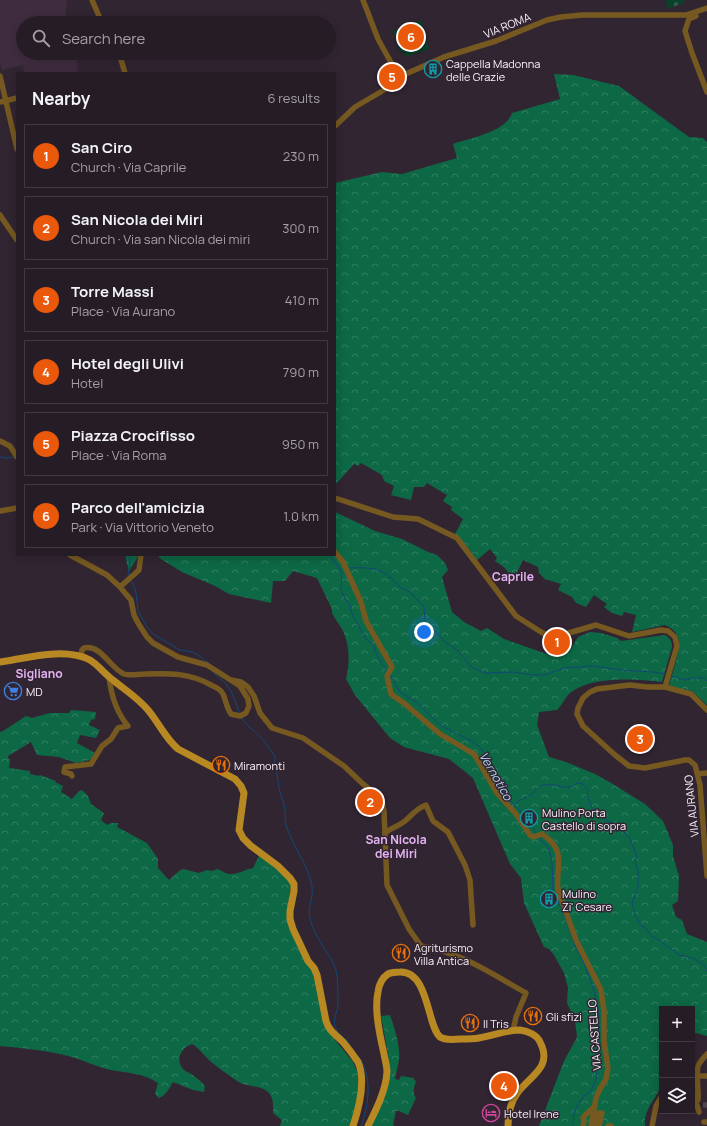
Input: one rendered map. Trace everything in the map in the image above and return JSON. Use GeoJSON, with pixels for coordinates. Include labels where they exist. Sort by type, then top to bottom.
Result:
{"type":"FeatureCollection","features":[{"type":"Feature","properties":{"kind":"main road"},"geometry":{"type":"LineString","coordinates":[[0,662],[52,655],[70,654],[81,656],[92,662],[139,700],[149,711],[170,742],[178,749],[235,779],[241,786],[244,793],[239,830],[243,838],[251,846],[278,866],[294,884],[290,919],[308,961],[314,968],[317,975],[328,1028],[342,1042],[357,1062],[360,1070],[361,1097],[353,1126]]}},
{"type":"Feature","properties":{"kind":"main road"},"geometry":{"type":"LineString","coordinates":[[368,1126],[377,1107],[387,1072],[376,999],[383,977],[393,972],[404,972],[412,975],[417,982],[425,996],[436,1030],[437,1038],[446,1040],[478,1038],[513,1031],[527,1031],[538,1038],[543,1046],[544,1061],[537,1074],[519,1091],[514,1100],[510,1110],[508,1126]]}},
{"type":"Feature","properties":{"kind":"street"},"geometry":{"type":"LineString","coordinates":[[92,0],[99,16]]}},
{"type":"Feature","properties":{"kind":"street"},"geometry":{"type":"LineString","coordinates":[[363,0],[378,39],[399,77]]}},
{"type":"Feature","properties":{"kind":"street","name":"VIA ROMA"},"geometry":{"type":"LineString","coordinates":[[336,125],[355,107],[384,90],[399,77],[444,57],[496,41],[538,22],[554,18],[582,15],[686,15],[707,8]]}},
{"type":"Feature","properties":{"kind":"street"},"geometry":{"type":"LineString","coordinates":[[701,10],[700,14],[689,19],[685,31],[707,92]]}},
{"type":"Feature","properties":{"kind":"street"},"geometry":{"type":"LineString","coordinates":[[121,60],[125,72]]}},
{"type":"Feature","properties":{"kind":"street"},"geometry":{"type":"LineString","coordinates":[[0,76],[3,102],[16,146]]}},
{"type":"Feature","properties":{"kind":"street"},"geometry":{"type":"LineString","coordinates":[[3,102],[16,98]]}},
{"type":"Feature","properties":{"kind":"street"},"geometry":{"type":"LineString","coordinates":[[0,216],[16,239]]}},
{"type":"Feature","properties":{"kind":"street"},"geometry":{"type":"LineString","coordinates":[[0,441],[7,443],[15,454]]}},
{"type":"Feature","properties":{"kind":"street"},"geometry":{"type":"LineString","coordinates":[[336,498],[393,517],[418,519],[457,538],[516,616],[547,635],[562,635],[596,624],[629,636],[661,630],[668,632],[675,637],[677,642],[676,651],[665,683],[691,694],[707,710]]}},
{"type":"Feature","properties":{"kind":"street"},"geometry":{"type":"LineString","coordinates":[[0,511],[16,508]]}},
{"type":"Feature","properties":{"kind":"street","name":"VIA CASTELLO"},"geometry":{"type":"LineString","coordinates":[[336,554],[346,569],[361,602],[366,620],[392,666],[387,676],[391,694],[440,734],[474,754],[497,793],[516,814],[530,835],[539,835],[553,844],[559,853],[557,882],[558,890],[576,940],[600,990],[604,1011],[604,1041],[608,1068],[606,1078],[596,1098],[591,1126]]}},
{"type":"Feature","properties":{"kind":"street"},"geometry":{"type":"LineString","coordinates":[[72,556],[122,585],[131,600],[133,611],[138,623],[153,643],[178,657],[207,664],[240,686],[248,699],[249,706],[246,713],[240,716],[234,716],[226,707],[221,691],[199,679],[183,674],[128,675],[118,670],[97,651],[84,648],[81,656]]}},
{"type":"Feature","properties":{"kind":"street"},"geometry":{"type":"LineString","coordinates":[[122,585],[137,574],[141,556]]}},
{"type":"Feature","properties":{"kind":"street"},"geometry":{"type":"LineString","coordinates":[[72,776],[71,774],[64,772],[65,767],[90,764],[102,746],[111,739],[118,728],[128,726],[113,700],[109,677]]}},
{"type":"Feature","properties":{"kind":"street"},"geometry":{"type":"LineString","coordinates":[[231,680],[241,682],[248,687],[254,696],[260,713],[272,728],[303,738],[344,766],[381,798],[384,811],[387,885],[410,929],[421,946],[433,948],[461,957],[478,965],[526,993],[516,1017],[513,1031]]}},
{"type":"Feature","properties":{"kind":"street","name":"VIA AURANO"},"geometry":{"type":"LineString","coordinates":[[665,683],[647,687],[630,685],[597,689],[590,692],[583,698],[577,714],[583,726],[615,755],[630,766],[645,768],[689,760],[695,765],[700,785],[707,876]]}},
{"type":"Feature","properties":{"kind":"street"},"geometry":{"type":"LineString","coordinates":[[698,774],[707,773]]}},
{"type":"Feature","properties":{"kind":"street"},"geometry":{"type":"LineString","coordinates":[[385,833],[391,828],[404,822],[410,815],[426,804],[433,821],[448,832],[465,865],[470,880],[473,925]]}},
{"type":"Feature","properties":{"kind":"street"},"geometry":{"type":"LineString","coordinates":[[699,1112],[697,1099],[698,1066],[707,1054]]}},
{"type":"Feature","properties":{"kind":"street"},"geometry":{"type":"LineString","coordinates":[[697,1076],[707,1076]]}},
{"type":"Feature","properties":{"kind":"street"},"geometry":{"type":"LineString","coordinates":[[695,1096],[701,1105],[703,1105]]}},
{"type":"Feature","properties":{"kind":"street"},"geometry":{"type":"LineString","coordinates":[[652,1126],[656,1106],[659,1101]]}},
{"type":"Feature","properties":{"kind":"street"},"geometry":{"type":"LineString","coordinates":[[583,1126],[583,1118],[586,1113],[595,1106]]}},
{"type":"Feature","properties":{"kind":"street"},"geometry":{"type":"LineString","coordinates":[[594,1126],[599,1113],[602,1113],[599,1126]]}},
{"type":"Feature","properties":{"kind":"shaded area"},"geometry":{"type":"Polygon","coordinates":[[[0,0],[67,0],[66,16],[16,16],[16,60],[76,60],[78,72],[24,72],[23,65],[2,70],[0,61],[0,0]]]}},
{"type":"Feature","properties":{"kind":"green space"},"geometry":{"type":"Polygon","coordinates":[[[666,0],[683,0],[684,3],[667,9],[666,0]]]}},
{"type":"Feature","properties":{"kind":"green space"},"geometry":{"type":"Polygon","coordinates":[[[421,20],[429,49],[406,57],[403,51],[400,52],[393,31],[421,20]]]}},
{"type":"Feature","properties":{"kind":"green space"},"geometry":{"type":"Polygon","coordinates":[[[554,74],[573,75],[619,86],[689,137],[703,138],[707,142],[707,705],[692,691],[669,685],[679,646],[679,640],[673,630],[665,625],[632,632],[636,615],[624,612],[622,616],[612,613],[604,607],[607,604],[594,595],[586,607],[576,603],[572,597],[558,590],[561,584],[545,579],[539,573],[538,567],[523,560],[513,581],[507,570],[495,561],[497,558],[490,549],[477,560],[455,534],[463,519],[451,510],[452,507],[443,501],[447,495],[427,483],[424,487],[414,487],[411,500],[391,495],[394,486],[384,481],[382,475],[361,463],[358,466],[354,464],[336,484],[336,183],[382,172],[402,174],[457,158],[453,144],[478,137],[495,130],[508,120],[512,113],[560,99],[554,74]]]}},
{"type":"Feature","properties":{"kind":"green space"},"geometry":{"type":"Polygon","coordinates":[[[336,512],[375,531],[402,539],[437,555],[445,563],[448,570],[442,577],[452,612],[464,622],[481,631],[487,628],[504,639],[553,655],[570,650],[578,637],[590,632],[601,633],[617,638],[621,641],[665,635],[668,637],[672,643],[672,647],[662,682],[613,680],[588,684],[568,695],[557,710],[539,712],[537,725],[549,757],[566,762],[595,774],[645,804],[663,821],[673,845],[673,856],[679,876],[678,901],[672,905],[676,917],[682,920],[687,934],[707,942],[707,1036],[695,1033],[695,1006],[659,1006],[659,1090],[646,1114],[645,1126],[539,1126],[564,1061],[577,1037],[575,1020],[567,1003],[568,988],[564,973],[554,955],[549,949],[544,947],[524,903],[521,878],[510,864],[473,778],[449,759],[404,747],[390,738],[355,695],[346,679],[348,667],[347,641],[342,629],[332,613],[332,609],[317,578],[293,571],[285,581],[273,581],[271,603],[229,594],[215,586],[182,572],[158,556],[336,556],[336,512]]]}},
{"type":"Feature","properties":{"kind":"green space"},"geometry":{"type":"Polygon","coordinates":[[[125,556],[138,556],[129,571],[125,556]]]}},
{"type":"Feature","properties":{"kind":"green space"},"geometry":{"type":"Polygon","coordinates":[[[71,710],[96,712],[95,719],[91,720],[89,725],[100,730],[96,738],[80,735],[77,743],[95,753],[90,760],[76,763],[59,757],[37,755],[31,742],[8,756],[10,759],[9,768],[30,771],[30,774],[40,775],[56,781],[55,782],[63,786],[61,792],[72,799],[79,791],[82,790],[88,796],[91,804],[104,813],[101,820],[107,825],[111,823],[118,823],[117,827],[147,843],[158,859],[158,868],[169,880],[183,869],[199,873],[217,869],[228,874],[238,873],[253,868],[259,856],[264,857],[289,881],[291,886],[287,912],[313,974],[331,1035],[353,1062],[357,1071],[359,1088],[358,1103],[350,1126],[280,1126],[282,1120],[273,1113],[271,1095],[269,1093],[262,1088],[245,1085],[237,1081],[214,1065],[199,1049],[192,1044],[182,1051],[179,1061],[183,1069],[197,1078],[205,1086],[204,1092],[193,1090],[173,1082],[169,1089],[159,1098],[155,1094],[158,1083],[147,1077],[105,1069],[70,1056],[56,1053],[0,1046],[0,732],[26,716],[32,718],[50,713],[69,713],[71,710]]]}},
{"type":"Feature","properties":{"kind":"green space"},"geometry":{"type":"Polygon","coordinates":[[[390,1015],[399,1049],[399,1060],[395,1079],[399,1080],[401,1076],[414,1078],[416,1081],[414,1092],[416,1098],[408,1115],[396,1111],[393,1125],[395,1126],[371,1126],[389,1074],[388,1054],[381,1016],[390,1015]]]}},
{"type":"Feature","properties":{"kind":"waterway","name":"Vernotico"},"geometry":{"type":"LineString","coordinates":[[0,457],[14,457]]}},
{"type":"Feature","properties":{"kind":"waterway"},"geometry":{"type":"LineString","coordinates":[[129,577],[130,556]]}},
{"type":"Feature","properties":{"kind":"waterway","name":"Vernotico"},"geometry":{"type":"LineString","coordinates":[[331,556],[342,573],[341,590],[350,605],[352,614],[365,638],[373,645],[377,655],[387,671]]}},
{"type":"Feature","properties":{"kind":"waterway"},"geometry":{"type":"LineString","coordinates":[[349,568],[378,570],[389,576],[401,588],[410,592],[424,606],[425,622],[427,626],[457,650],[472,667],[484,673],[514,672],[544,675],[565,668],[592,666],[667,674]]}},
{"type":"Feature","properties":{"kind":"waterway"},"geometry":{"type":"LineString","coordinates":[[130,580],[136,593],[138,611],[147,627],[153,634],[180,650],[193,652],[209,663]]}},
{"type":"Feature","properties":{"kind":"waterway"},"geometry":{"type":"LineString","coordinates":[[214,673],[226,684],[232,693],[240,714]]}},
{"type":"Feature","properties":{"kind":"waterway","name":"Vernotico"},"geometry":{"type":"LineString","coordinates":[[390,675],[400,692],[416,702],[440,725],[473,742],[481,748],[496,779],[510,801],[520,810],[536,833]]}},
{"type":"Feature","properties":{"kind":"waterway"},"geometry":{"type":"LineString","coordinates":[[672,676],[685,680],[704,678],[707,681]]}},
{"type":"Feature","properties":{"kind":"waterway"},"geometry":{"type":"LineString","coordinates":[[242,718],[262,739],[275,757],[275,765],[285,812],[286,825],[304,862],[312,886],[309,914],[312,925],[336,970],[338,982],[338,1006],[335,1026],[338,1032],[350,1045]]}},
{"type":"Feature","properties":{"kind":"waterway"},"geometry":{"type":"LineString","coordinates":[[515,804],[531,795],[538,788],[548,784],[565,787],[573,786],[577,783],[583,784],[588,790],[587,795],[594,813],[616,825],[629,837],[637,856],[635,862],[638,871],[638,887],[632,903],[636,917],[651,936],[679,955],[693,958],[704,965],[707,971]]}},
{"type":"Feature","properties":{"kind":"waterway","name":"Vernotico"},"geometry":{"type":"LineString","coordinates":[[539,837],[547,846],[550,853],[552,863],[553,891],[562,910],[576,948],[584,963],[595,994],[599,1017],[596,1079],[591,1091],[584,1096],[577,1106],[574,1113],[573,1126]]}},
{"type":"Feature","properties":{"kind":"waterway"},"geometry":{"type":"LineString","coordinates":[[358,1056],[363,1063],[368,1081],[368,1100],[361,1126]]}},
{"type":"Feature","properties":{"kind":"place","name":"Parco dell'amicizia"},"geometry":{"type":"Point","coordinates":[411,37]}},
{"type":"Feature","properties":{"kind":"place","name":"Cappella Madonna delle Grazie"},"geometry":{"type":"Point","coordinates":[433,69]}},
{"type":"Feature","properties":{"kind":"place","name":"Piazza Crocifisso"},"geometry":{"type":"Point","coordinates":[392,77]}},
{"type":"Feature","properties":{"kind":"place","name":"San Ciro"},"geometry":{"type":"Point","coordinates":[557,642]}},
{"type":"Feature","properties":{"kind":"place","name":"MD"},"geometry":{"type":"Point","coordinates":[13,691]}},
{"type":"Feature","properties":{"kind":"place","name":"Torre Massi"},"geometry":{"type":"Point","coordinates":[640,739]}},
{"type":"Feature","properties":{"kind":"place","name":"Miramonti"},"geometry":{"type":"Point","coordinates":[221,765]}},
{"type":"Feature","properties":{"kind":"place","name":"San Nicola dei Miri"},"geometry":{"type":"Point","coordinates":[370,802]}},
{"type":"Feature","properties":{"kind":"place","name":"Mulino Porta Castello di sopra"},"geometry":{"type":"Point","coordinates":[529,818]}},
{"type":"Feature","properties":{"kind":"place","name":"Mulino Zi' Cesare"},"geometry":{"type":"Point","coordinates":[549,899]}},
{"type":"Feature","properties":{"kind":"place","name":"Agriturismo Villa Antica"},"geometry":{"type":"Point","coordinates":[401,953]}},
{"type":"Feature","properties":{"kind":"place","name":"Gli sfizi"},"geometry":{"type":"Point","coordinates":[533,1016]}},
{"type":"Feature","properties":{"kind":"place","name":"Il Tris"},"geometry":{"type":"Point","coordinates":[470,1023]}},
{"type":"Feature","properties":{"kind":"place","name":"Hotel degli Ulivi"},"geometry":{"type":"Point","coordinates":[504,1086]}},
{"type":"Feature","properties":{"kind":"place","name":"Hotel Irene"},"geometry":{"type":"Point","coordinates":[491,1113]}},
{"type":"Feature","properties":{"kind":"district","name":"Caprile"},"geometry":{"type":"Point","coordinates":[513,576]}},
{"type":"Feature","properties":{"kind":"district","name":"Sigliano"},"geometry":{"type":"Point","coordinates":[39,673]}},
{"type":"Feature","properties":{"kind":"district","name":"San Nicola dei Miri"},"geometry":{"type":"Point","coordinates":[396,846]}}]}
